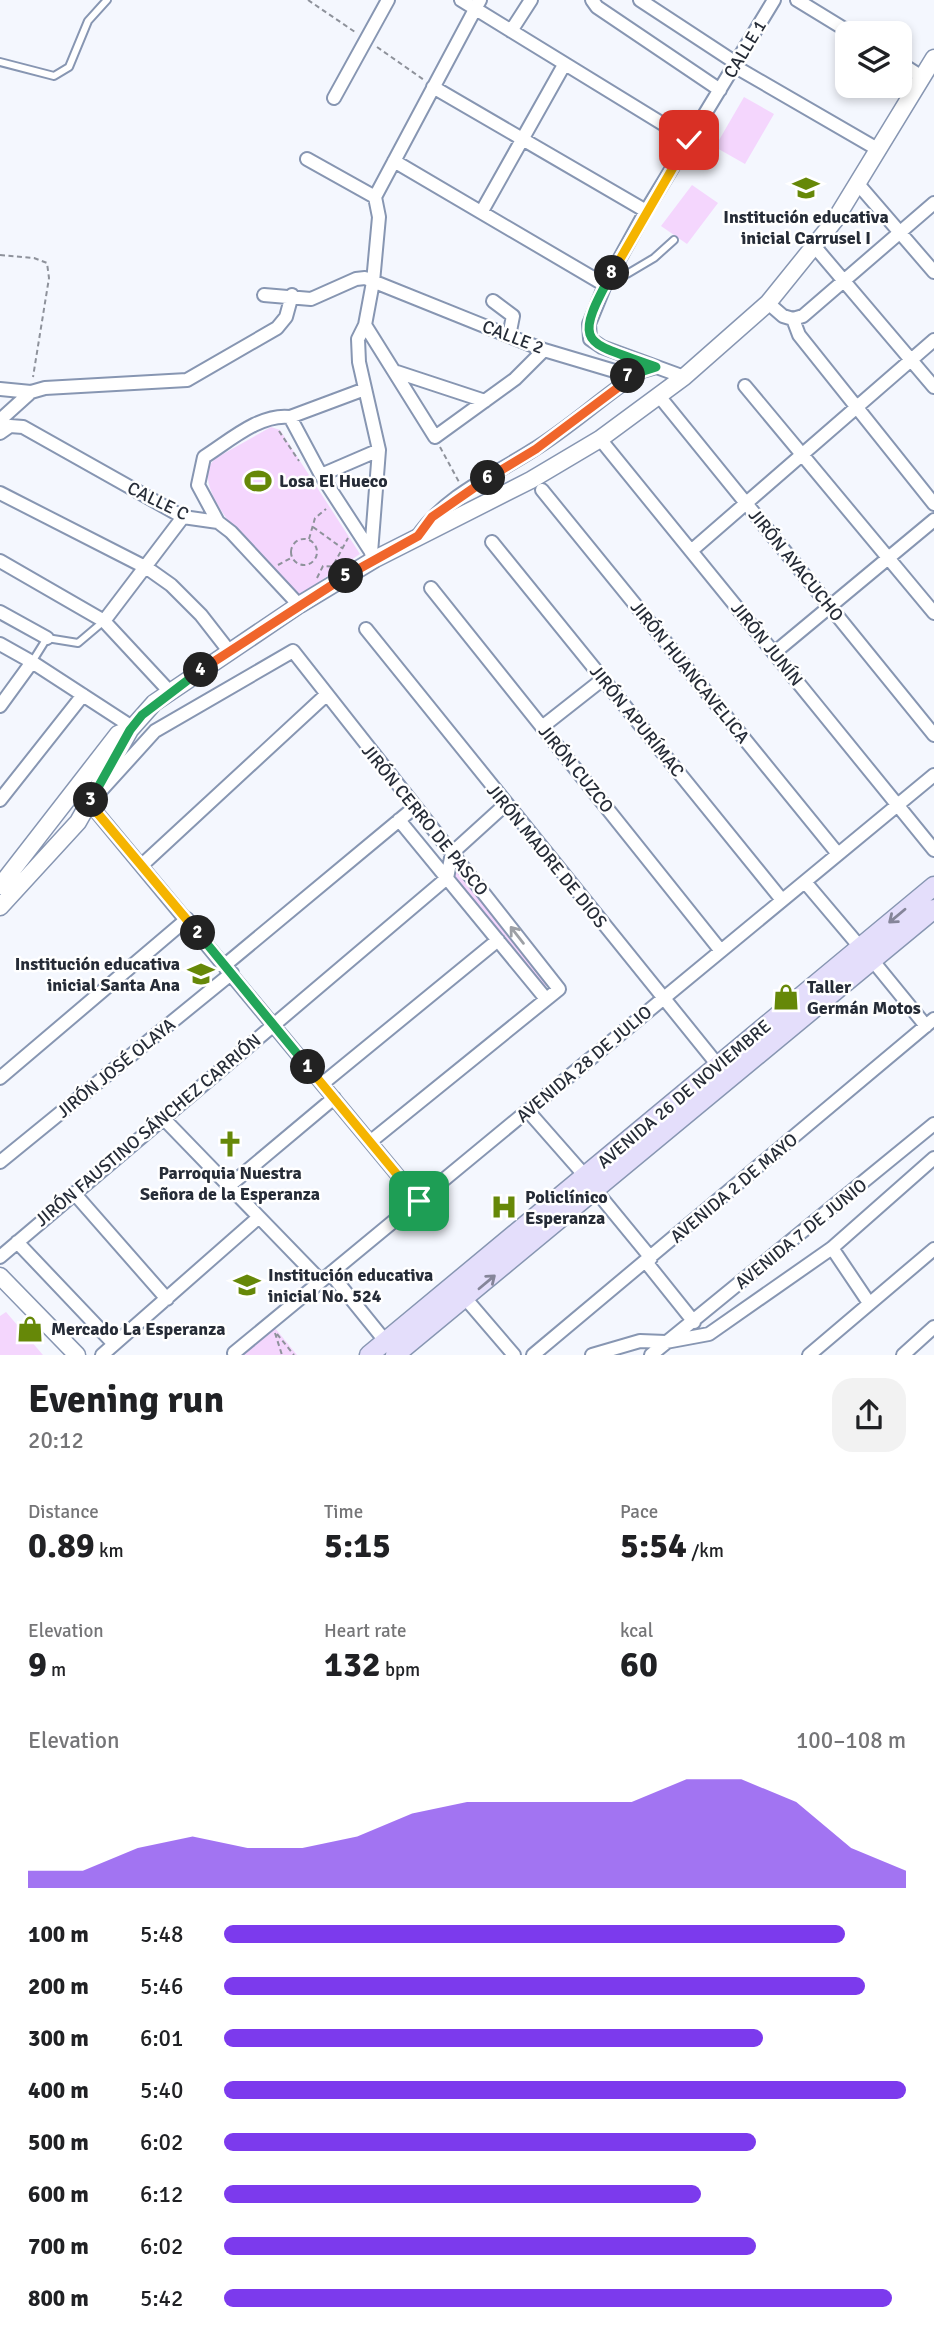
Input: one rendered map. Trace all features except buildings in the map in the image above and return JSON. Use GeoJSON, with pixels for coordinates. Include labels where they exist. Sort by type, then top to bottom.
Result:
{"type":"FeatureCollection","features":[{"type":"Feature","properties":{"kind":"main road","name":"AVENIDA 26 DE NOVIEMBRE"},"geometry":{"type":"LineString","coordinates":[[369,1355],[392,1350],[466,1299],[717,1067],[934,886]]}},
{"type":"Feature","properties":{"kind":"main road","name":"AVENIDA 26 DE NOVIEMBRE"},"geometry":{"type":"LineString","coordinates":[[392,1350],[591,1184],[735,1075],[934,909]]}},
{"type":"Feature","properties":{"kind":"street"},"geometry":{"type":"LineString","coordinates":[[334,98],[388,0]]}},
{"type":"Feature","properties":{"kind":"street"},"geometry":{"type":"LineString","coordinates":[[461,0],[478,4],[511,31],[689,140]]}},
{"type":"Feature","properties":{"kind":"street"},"geometry":{"type":"LineString","coordinates":[[511,31],[531,0]]}},
{"type":"Feature","properties":{"kind":"street"},"geometry":{"type":"LineString","coordinates":[[592,0],[597,7],[720,90]]}},
{"type":"Feature","properties":{"kind":"street"},"geometry":{"type":"LineString","coordinates":[[640,0],[735,65],[879,150]]}},
{"type":"Feature","properties":{"kind":"street","name":"CALLE 1"},"geometry":{"type":"LineString","coordinates":[[684,377],[590,339],[588,333],[592,313],[646,211],[774,0]]}},
{"type":"Feature","properties":{"kind":"street"},"geometry":{"type":"LineString","coordinates":[[797,0],[835,23]]}},
{"type":"Feature","properties":{"kind":"street"},"geometry":{"type":"LineString","coordinates":[[373,556],[379,450],[359,362],[358,339],[365,325],[373,282],[379,217],[375,197],[478,4]]}},
{"type":"Feature","properties":{"kind":"street"},"geometry":{"type":"LineString","coordinates":[[0,887],[118,734],[131,728],[170,692],[373,556],[531,480],[600,439],[684,377],[768,303],[816,247],[858,184],[934,58]]}},
{"type":"Feature","properties":{"kind":"street"},"geometry":{"type":"LineString","coordinates":[[482,211],[564,65]]}},
{"type":"Feature","properties":{"kind":"street"},"geometry":{"type":"LineString","coordinates":[[912,71],[922,77]]}},
{"type":"Feature","properties":{"kind":"street"},"geometry":{"type":"LineString","coordinates":[[433,87],[646,211]]}},
{"type":"Feature","properties":{"kind":"street"},"geometry":{"type":"LineString","coordinates":[[307,159],[375,197]]}},
{"type":"Feature","properties":{"kind":"street"},"geometry":{"type":"LineString","coordinates":[[394,161],[605,285]]}},
{"type":"Feature","properties":{"kind":"street"},"geometry":{"type":"LineString","coordinates":[[858,184],[934,272]]}},
{"type":"Feature","properties":{"kind":"street"},"geometry":{"type":"LineString","coordinates":[[768,303],[783,316],[803,316],[934,203]]}},
{"type":"Feature","properties":{"kind":"street"},"geometry":{"type":"LineString","coordinates":[[816,247],[934,387]]}},
{"type":"Feature","properties":{"kind":"street"},"geometry":{"type":"LineString","coordinates":[[264,295],[292,295],[311,299],[356,279],[373,282]]}},
{"type":"Feature","properties":{"kind":"street","name":"CALLE 2"},"geometry":{"type":"LineString","coordinates":[[373,282],[544,350],[628,375]]}},
{"type":"Feature","properties":{"kind":"street"},"geometry":{"type":"LineString","coordinates":[[0,389],[31,392],[67,385],[150,384],[187,380],[277,328],[286,317],[292,295]]}},
{"type":"Feature","properties":{"kind":"street"},"geometry":{"type":"LineString","coordinates":[[493,301],[513,316],[509,336]]}},
{"type":"Feature","properties":{"kind":"street"},"geometry":{"type":"LineString","coordinates":[[793,318],[799,335],[934,504]]}},
{"type":"Feature","properties":{"kind":"street"},"geometry":{"type":"LineString","coordinates":[[365,325],[397,372],[435,437],[515,379],[544,350]]}},
{"type":"Feature","properties":{"kind":"street"},"geometry":{"type":"LineString","coordinates":[[691,551],[934,340]]}},
{"type":"Feature","properties":{"kind":"street"},"geometry":{"type":"LineString","coordinates":[[418,536],[432,517],[465,492],[548,440],[620,386],[628,375],[656,367]]}},
{"type":"Feature","properties":{"kind":"street"},"geometry":{"type":"LineString","coordinates":[[397,372],[485,401]]}},
{"type":"Feature","properties":{"kind":"street"},"geometry":{"type":"LineString","coordinates":[[745,386],[934,613]]}},
{"type":"Feature","properties":{"kind":"street"},"geometry":{"type":"LineString","coordinates":[[299,605],[218,523],[198,485],[204,457],[266,420],[278,416],[290,417],[365,389]]}},
{"type":"Feature","properties":{"kind":"street"},"geometry":{"type":"LineString","coordinates":[[0,420],[31,392]]}},
{"type":"Feature","properties":{"kind":"street","name":"JIRÓN AYACUCHO"},"geometry":{"type":"LineString","coordinates":[[659,396],[934,735]]}},
{"type":"Feature","properties":{"kind":"street"},"geometry":{"type":"LineString","coordinates":[[290,417],[321,475],[373,556]]}},
{"type":"Feature","properties":{"kind":"street","name":"CALLE C"},"geometry":{"type":"LineString","coordinates":[[0,433],[10,426],[23,427],[183,517],[218,523]]}},
{"type":"Feature","properties":{"kind":"street","name":"JIRÓN JUNÍN"},"geometry":{"type":"LineString","coordinates":[[600,439],[934,850]]}},
{"type":"Feature","properties":{"kind":"street"},"geometry":{"type":"LineString","coordinates":[[321,475],[379,450]]}},
{"type":"Feature","properties":{"kind":"street","name":"JIRÓN HUANCAVELICA"},"geometry":{"type":"LineString","coordinates":[[542,490],[838,854]]}},
{"type":"Feature","properties":{"kind":"street"},"geometry":{"type":"LineString","coordinates":[[0,493],[148,568],[171,585],[201,615],[229,651]]}},
{"type":"Feature","properties":{"kind":"street"},"geometry":{"type":"LineString","coordinates":[[104,621],[148,568],[183,517]]}},
{"type":"Feature","properties":{"kind":"street"},"geometry":{"type":"LineString","coordinates":[[774,653],[934,520]]}},
{"type":"Feature","properties":{"kind":"street","name":"JIRÓN APURÍMAC"},"geometry":{"type":"LineString","coordinates":[[492,542],[782,900]]}},
{"type":"Feature","properties":{"kind":"street"},"geometry":{"type":"LineString","coordinates":[[0,561],[104,621],[170,692]]}},
{"type":"Feature","properties":{"kind":"street","name":"JIRÓN CUZCO"},"geometry":{"type":"LineString","coordinates":[[431,588],[721,950]]}},
{"type":"Feature","properties":{"kind":"street"},"geometry":{"type":"LineString","coordinates":[[0,612],[47,638]]}},
{"type":"Feature","properties":{"kind":"street","name":"JIRÓN MADRE DE DIOS"},"geometry":{"type":"LineString","coordinates":[[366,629],[717,1067],[735,1075]]}},
{"type":"Feature","properties":{"kind":"street"},"geometry":{"type":"LineString","coordinates":[[0,644],[32,662],[131,728]]}},
{"type":"Feature","properties":{"kind":"street","name":"JIRÓN CERRO DE PASCO"},"geometry":{"type":"LineString","coordinates":[[90,801],[102,792],[155,731],[207,704],[291,651],[559,989],[546,999],[399,820]]}},
{"type":"Feature","properties":{"kind":"street"},"geometry":{"type":"LineString","coordinates":[[0,706],[32,662]]}},
{"type":"Feature","properties":{"kind":"street"},"geometry":{"type":"LineString","coordinates":[[542,727],[603,679]]}},
{"type":"Feature","properties":{"kind":"street"},"geometry":{"type":"LineString","coordinates":[[0,800],[83,695]]}},
{"type":"Feature","properties":{"kind":"street"},"geometry":{"type":"LineString","coordinates":[[142,864],[326,695]]}},
{"type":"Feature","properties":{"kind":"street"},"geometry":{"type":"LineString","coordinates":[[0,907],[78,822],[131,728]]}},
{"type":"Feature","properties":{"kind":"street","name":"AVENIDA 28 DE JULIO"},"geometry":{"type":"LineString","coordinates":[[234,1353],[934,775]]}},
{"type":"Feature","properties":{"kind":"street"},"geometry":{"type":"LineString","coordinates":[[90,801],[419,1201]]}},
{"type":"Feature","properties":{"kind":"street"},"geometry":{"type":"LineString","coordinates":[[447,878],[452,853],[506,804]]}},
{"type":"Feature","properties":{"kind":"street","name":"JIRÓN JOSÉ OLAYA"},"geometry":{"type":"LineString","coordinates":[[0,1162],[415,807]]}},
{"type":"Feature","properties":{"kind":"street","name":"JIRÓN FAUSTINO SÁNCHEZ CARRIÓN"},"geometry":{"type":"LineString","coordinates":[[0,1257],[447,878]]}},
{"type":"Feature","properties":{"kind":"street"},"geometry":{"type":"LineString","coordinates":[[805,881],[860,947]]}},
{"type":"Feature","properties":{"kind":"street"},"geometry":{"type":"LineString","coordinates":[[0,1078],[187,919]]}},
{"type":"Feature","properties":{"kind":"street"},"geometry":{"type":"LineString","coordinates":[[322,1084],[498,940]]}},
{"type":"Feature","properties":{"kind":"street"},"geometry":{"type":"LineString","coordinates":[[873,961],[930,1023]]}},
{"type":"Feature","properties":{"kind":"street"},"geometry":{"type":"LineString","coordinates":[[370,1142],[546,999]]}},
{"type":"Feature","properties":{"kind":"street","name":"AVENIDA 2 DE MAYO"},"geometry":{"type":"LineString","coordinates":[[533,1355],[930,1023]]}},
{"type":"Feature","properties":{"kind":"street"},"geometry":{"type":"LineString","coordinates":[[229,1186],[334,1098]]}},
{"type":"Feature","properties":{"kind":"street"},"geometry":{"type":"LineString","coordinates":[[528,1111],[591,1184],[694,1322]]}},
{"type":"Feature","properties":{"kind":"street"},"geometry":{"type":"LineString","coordinates":[[163,1118],[260,1217],[326,1278],[392,1350]]}},
{"type":"Feature","properties":{"kind":"street","name":"AVENIDA 7 DE JUNIO"},"geometry":{"type":"LineString","coordinates":[[651,1355],[934,1124]]}},
{"type":"Feature","properties":{"kind":"street","name":"AVENIDA 7 DE JUNIO"},"geometry":{"type":"LineString","coordinates":[[666,1342],[709,1334],[832,1248],[934,1158]]}},
{"type":"Feature","properties":{"kind":"street"},"geometry":{"type":"LineString","coordinates":[[74,1193],[167,1298]]}},
{"type":"Feature","properties":{"kind":"street"},"geometry":{"type":"LineString","coordinates":[[102,1355],[260,1217]]}},
{"type":"Feature","properties":{"kind":"street"},"geometry":{"type":"LineString","coordinates":[[17,1242],[114,1344]]}},
{"type":"Feature","properties":{"kind":"street"},"geometry":{"type":"LineString","coordinates":[[832,1248],[869,1303]]}},
{"type":"Feature","properties":{"kind":"street"},"geometry":{"type":"LineString","coordinates":[[809,1355],[934,1250]]}},
{"type":"Feature","properties":{"kind":"street"},"geometry":{"type":"LineString","coordinates":[[0,1276],[77,1355]]}},
{"type":"Feature","properties":{"kind":"street"},"geometry":{"type":"LineString","coordinates":[[466,1299],[514,1355]]}},
{"type":"Feature","properties":{"kind":"street"},"geometry":{"type":"LineString","coordinates":[[902,1355],[934,1326]]}},
{"type":"Feature","properties":{"kind":"street"},"geometry":{"type":"LineString","coordinates":[[592,1355],[640,1342],[666,1342]]}},
{"type":"Feature","properties":{"kind":"lane"},"geometry":{"type":"LineString","coordinates":[[0,62],[54,76],[69,67],[88,22],[107,0]]}},
{"type":"Feature","properties":{"kind":"lane"},"geometry":{"type":"LineString","coordinates":[[614,270],[627,274],[654,258],[674,240]]}},
{"type":"Feature","properties":{"kind":"lane"},"geometry":{"type":"LineString","coordinates":[[32,662],[47,638],[78,643],[104,621]]}},
{"type":"Feature","properties":{"kind":"path"},"geometry":{"type":"LineString","coordinates":[[0,254],[34,258],[47,263],[49,278],[31,392]]}},
{"type":"Feature","properties":{"kind":"path"},"geometry":{"type":"LineString","coordinates":[[271,428],[280,432],[301,464]]}},
{"type":"Feature","properties":{"kind":"path"},"geometry":{"type":"LineString","coordinates":[[435,437],[465,492]]}},
{"type":"Feature","properties":{"kind":"path"},"geometry":{"type":"LineString","coordinates":[[309,540],[319,513],[338,501]]}},
{"type":"Feature","properties":{"kind":"path"},"geometry":{"type":"LineString","coordinates":[[312,527],[342,548]]}},
{"type":"Feature","properties":{"kind":"path"},"geometry":{"type":"LineString","coordinates":[[333,565],[348,537],[353,545]]}},
{"type":"Feature","properties":{"kind":"path"},"geometry":{"type":"LineString","coordinates":[[309,540],[295,542],[291,550],[292,557],[303,565],[315,560]]}},
{"type":"Feature","properties":{"kind":"path"},"geometry":{"type":"LineString","coordinates":[[309,540],[317,548],[315,560]]}},
{"type":"Feature","properties":{"kind":"path"},"geometry":{"type":"LineString","coordinates":[[268,572],[292,557]]}},
{"type":"Feature","properties":{"kind":"path"},"geometry":{"type":"LineString","coordinates":[[315,560],[322,567]]}},
{"type":"Feature","properties":{"kind":"path"},"geometry":{"type":"LineString","coordinates":[[318,582],[317,575],[322,567],[333,565],[338,568],[328,575]]}},
{"type":"Feature","properties":{"kind":"path"},"geometry":{"type":"LineString","coordinates":[[282,1355],[275,1331],[294,1355]]}},
{"type":"Feature","properties":{"kind":"shaded area"},"geometry":{"type":"Polygon","coordinates":[[[744,97],[774,114],[745,164],[715,147],[744,97]]]}},
{"type":"Feature","properties":{"kind":"shaded area"},"geometry":{"type":"Polygon","coordinates":[[[692,185],[718,203],[687,244],[661,226],[692,185]]]}},
{"type":"Feature","properties":{"kind":"shaded area"},"geometry":{"type":"Polygon","coordinates":[[[271,427],[280,430],[360,554],[298,596],[236,530],[220,509],[210,489],[208,472],[216,458],[271,427]]]}},
{"type":"Feature","properties":{"kind":"shaded area"},"geometry":{"type":"Polygon","coordinates":[[[454,866],[549,983],[543,988],[450,871],[454,866]]]}},
{"type":"Feature","properties":{"kind":"shaded area"},"geometry":{"type":"Polygon","coordinates":[[[6,1312],[43,1355],[0,1355],[0,1316],[6,1312]]]}},
{"type":"Feature","properties":{"kind":"shaded area"},"geometry":{"type":"Polygon","coordinates":[[[275,1328],[297,1355],[242,1355],[275,1328]]]}},
{"type":"Feature","properties":{"kind":"place","name":"Institución educativa inicial Carrusel I"},"geometry":{"type":"Point","coordinates":[806,188]}},
{"type":"Feature","properties":{"kind":"place","name":"Losa El Hueco"},"geometry":{"type":"Point","coordinates":[258,481]}},
{"type":"Feature","properties":{"kind":"place","name":"Institución educativa inicial Santa Ana"},"geometry":{"type":"Point","coordinates":[201,974]}},
{"type":"Feature","properties":{"kind":"place","name":"Taller Germán Motos"},"geometry":{"type":"Point","coordinates":[786,997]}},
{"type":"Feature","properties":{"kind":"place","name":"Parroquia Nuestra Señora de la Esperanza"},"geometry":{"type":"Point","coordinates":[230,1144]}},
{"type":"Feature","properties":{"kind":"place","name":"Policlínico Esperanza"},"geometry":{"type":"Point","coordinates":[504,1207]}},
{"type":"Feature","properties":{"kind":"place","name":"Institución educativa inicial No. 524"},"geometry":{"type":"Point","coordinates":[247,1285]}},
{"type":"Feature","properties":{"kind":"place","name":"Mercado La Esperanza"},"geometry":{"type":"Point","coordinates":[30,1329]}},
{"type":"Feature","properties":{"kind":"route"},"geometry":{"type":"LineString","coordinates":[[419,1201],[89,803],[130,730],[154,703],[299,605],[375,558],[418,536],[432,517],[465,492],[536,449],[620,386],[628,375],[656,367],[602,347],[590,339],[589,324],[605,285],[689,140]]}}]}
